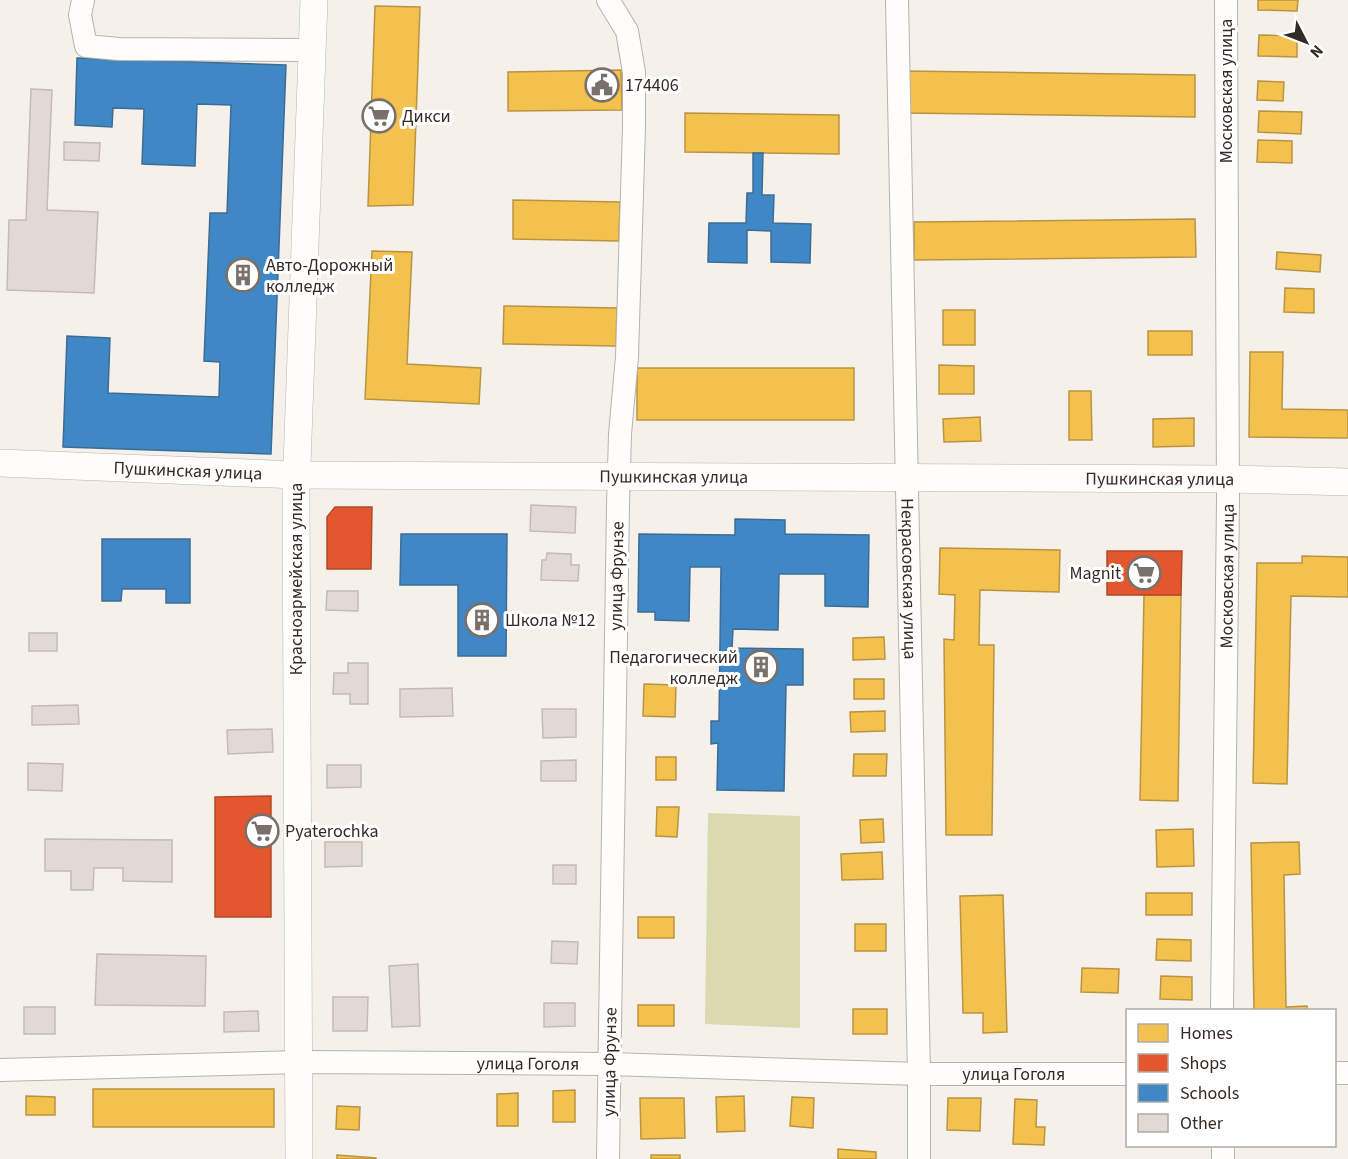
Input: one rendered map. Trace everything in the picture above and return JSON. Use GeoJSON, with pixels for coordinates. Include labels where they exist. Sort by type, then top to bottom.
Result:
{"type":"FeatureCollection","features":[{"type":"Feature","properties":{"kind":"main road","name":"Красноармейская улица"},"geometry":{"type":"LineString","coordinates":[[299,1159],[296,475],[314,0]]}},
{"type":"Feature","properties":{"kind":"main road","name":"Пушкинская улица"},"geometry":{"type":"LineString","coordinates":[[0,463],[296,475],[1228,479],[1348,482]]}},
{"type":"Feature","properties":{"kind":"street"},"geometry":{"type":"LineString","coordinates":[[83,0],[80,15],[86,46],[119,49],[312,50]]}},
{"type":"Feature","properties":{"kind":"street","name":"улица Фрунзе"},"geometry":{"type":"LineString","coordinates":[[608,0],[627,31],[634,72],[627,345],[618,476],[608,1159]]}},
{"type":"Feature","properties":{"kind":"street","name":"Некрасовская улица"},"geometry":{"type":"LineString","coordinates":[[897,0],[919,1159]]}},
{"type":"Feature","properties":{"kind":"street","name":"Московская улица"},"geometry":{"type":"LineString","coordinates":[[1222,1009],[1228,479],[1226,0]]}},
{"type":"Feature","properties":{"kind":"street","name":"улица Гоголя"},"geometry":{"type":"LineString","coordinates":[[0,1070],[299,1062],[610,1064],[919,1074],[1126,1074]]}},
{"type":"Feature","properties":{"kind":"green space"},"geometry":{"type":"Polygon","coordinates":[[[708,813],[800,816],[800,1028],[705,1024],[708,813]]]}},
{"type":"Feature","properties":{"kind":"building: Homes"},"geometry":{"type":"Polygon","coordinates":[[[1258,0],[1298,0],[1297,11],[1258,10],[1258,0]]]}},
{"type":"Feature","properties":{"kind":"building: Homes"},"geometry":{"type":"Polygon","coordinates":[[[375,6],[420,7],[413,205],[368,206],[375,6]]]}},
{"type":"Feature","properties":{"kind":"building: Homes"},"geometry":{"type":"Polygon","coordinates":[[[1259,35],[1297,36],[1297,57],[1258,56],[1259,35]]]}},
{"type":"Feature","properties":{"kind":"building: Homes"},"geometry":{"type":"Polygon","coordinates":[[[621,70],[622,110],[508,111],[508,72],[621,70]]]}},
{"type":"Feature","properties":{"kind":"building: Homes"},"geometry":{"type":"Polygon","coordinates":[[[905,71],[1195,75],[1195,117],[905,113],[905,71]]]}},
{"type":"Feature","properties":{"kind":"building: Homes"},"geometry":{"type":"Polygon","coordinates":[[[1258,81],[1284,82],[1283,101],[1257,100],[1258,81]]]}},
{"type":"Feature","properties":{"kind":"building: Homes"},"geometry":{"type":"Polygon","coordinates":[[[1259,111],[1302,112],[1301,134],[1258,132],[1259,111]]]}},
{"type":"Feature","properties":{"kind":"building: Homes"},"geometry":{"type":"Polygon","coordinates":[[[685,113],[839,115],[839,154],[685,152],[685,113]]]}},
{"type":"Feature","properties":{"kind":"building: Homes"},"geometry":{"type":"Polygon","coordinates":[[[1258,140],[1292,141],[1292,163],[1257,162],[1258,140]]]}},
{"type":"Feature","properties":{"kind":"building: Homes"},"geometry":{"type":"Polygon","coordinates":[[[513,200],[620,202],[619,241],[513,239],[513,200]]]}},
{"type":"Feature","properties":{"kind":"building: Homes"},"geometry":{"type":"Polygon","coordinates":[[[1195,219],[1196,257],[914,260],[914,222],[1195,219]]]}},
{"type":"Feature","properties":{"kind":"building: Homes"},"geometry":{"type":"Polygon","coordinates":[[[372,251],[412,252],[407,364],[481,368],[479,404],[365,399],[372,251]]]}},
{"type":"Feature","properties":{"kind":"building: Homes"},"geometry":{"type":"Polygon","coordinates":[[[1277,252],[1321,255],[1320,272],[1276,269],[1277,252]]]}},
{"type":"Feature","properties":{"kind":"building: Homes"},"geometry":{"type":"Polygon","coordinates":[[[1285,288],[1314,289],[1314,313],[1284,312],[1285,288]]]}},
{"type":"Feature","properties":{"kind":"building: Homes"},"geometry":{"type":"Polygon","coordinates":[[[504,306],[617,308],[616,346],[503,344],[504,306]]]}},
{"type":"Feature","properties":{"kind":"building: Homes"},"geometry":{"type":"Polygon","coordinates":[[[943,310],[975,310],[975,345],[943,345],[943,310]]]}},
{"type":"Feature","properties":{"kind":"building: Homes"},"geometry":{"type":"Polygon","coordinates":[[[1148,331],[1192,331],[1192,355],[1148,355],[1148,331]]]}},
{"type":"Feature","properties":{"kind":"building: Homes"},"geometry":{"type":"Polygon","coordinates":[[[1250,352],[1283,352],[1282,409],[1348,410],[1348,438],[1249,437],[1250,352]]]}},
{"type":"Feature","properties":{"kind":"building: Homes"},"geometry":{"type":"Polygon","coordinates":[[[939,365],[974,366],[974,394],[939,394],[939,365]]]}},
{"type":"Feature","properties":{"kind":"building: Homes"},"geometry":{"type":"Polygon","coordinates":[[[637,368],[854,368],[854,420],[637,420],[637,368]]]}},
{"type":"Feature","properties":{"kind":"building: Homes"},"geometry":{"type":"Polygon","coordinates":[[[1069,391],[1091,391],[1092,440],[1069,440],[1069,391]]]}},
{"type":"Feature","properties":{"kind":"building: Homes"},"geometry":{"type":"Polygon","coordinates":[[[980,417],[981,441],[944,442],[943,419],[980,417]]]}},
{"type":"Feature","properties":{"kind":"building: Homes"},"geometry":{"type":"Polygon","coordinates":[[[1194,418],[1194,446],[1153,447],[1153,419],[1194,418]]]}},
{"type":"Feature","properties":{"kind":"building: Homes"},"geometry":{"type":"Polygon","coordinates":[[[940,548],[1060,550],[1059,592],[980,590],[979,645],[994,645],[992,835],[946,835],[944,639],[954,640],[955,595],[939,594],[940,548]]]}},
{"type":"Feature","properties":{"kind":"building: Homes"},"geometry":{"type":"Polygon","coordinates":[[[1302,556],[1348,557],[1348,597],[1291,596],[1287,784],[1253,783],[1257,563],[1302,563],[1302,556]]]}},
{"type":"Feature","properties":{"kind":"building: Homes"},"geometry":{"type":"Polygon","coordinates":[[[1144,595],[1181,595],[1178,801],[1140,800],[1144,595]]]}},
{"type":"Feature","properties":{"kind":"building: Homes"},"geometry":{"type":"Polygon","coordinates":[[[884,637],[885,659],[853,660],[853,638],[884,637]]]}},
{"type":"Feature","properties":{"kind":"building: Homes"},"geometry":{"type":"Polygon","coordinates":[[[854,679],[884,679],[884,699],[854,699],[854,679]]]}},
{"type":"Feature","properties":{"kind":"building: Homes"},"geometry":{"type":"Polygon","coordinates":[[[644,684],[676,685],[675,717],[643,716],[644,684]]]}},
{"type":"Feature","properties":{"kind":"building: Homes"},"geometry":{"type":"Polygon","coordinates":[[[885,711],[885,731],[851,732],[850,712],[885,711]]]}},
{"type":"Feature","properties":{"kind":"building: Homes"},"geometry":{"type":"Polygon","coordinates":[[[854,754],[887,754],[886,776],[853,776],[854,754]]]}},
{"type":"Feature","properties":{"kind":"building: Homes"},"geometry":{"type":"Polygon","coordinates":[[[656,757],[676,757],[676,780],[656,780],[656,757]]]}},
{"type":"Feature","properties":{"kind":"building: Homes"},"geometry":{"type":"Polygon","coordinates":[[[657,807],[679,807],[677,837],[656,836],[657,807]]]}},
{"type":"Feature","properties":{"kind":"building: Homes"},"geometry":{"type":"Polygon","coordinates":[[[883,819],[884,842],[861,843],[860,820],[883,819]]]}},
{"type":"Feature","properties":{"kind":"building: Homes"},"geometry":{"type":"Polygon","coordinates":[[[1193,829],[1194,866],[1157,867],[1156,830],[1193,829]]]}},
{"type":"Feature","properties":{"kind":"building: Homes"},"geometry":{"type":"Polygon","coordinates":[[[1299,842],[1300,874],[1284,875],[1286,1007],[1307,1006],[1307,1009],[1254,1009],[1251,843],[1299,842]]]}},
{"type":"Feature","properties":{"kind":"building: Homes"},"geometry":{"type":"Polygon","coordinates":[[[882,852],[883,879],[842,880],[841,854],[882,852]]]}},
{"type":"Feature","properties":{"kind":"building: Homes"},"geometry":{"type":"Polygon","coordinates":[[[1146,893],[1192,893],[1192,915],[1146,915],[1146,893]]]}},
{"type":"Feature","properties":{"kind":"building: Homes"},"geometry":{"type":"Polygon","coordinates":[[[1003,895],[1007,1032],[983,1033],[983,1013],[963,1013],[960,896],[1003,895]]]}},
{"type":"Feature","properties":{"kind":"building: Homes"},"geometry":{"type":"Polygon","coordinates":[[[638,917],[674,917],[674,938],[638,938],[638,917]]]}},
{"type":"Feature","properties":{"kind":"building: Homes"},"geometry":{"type":"Polygon","coordinates":[[[855,924],[886,924],[886,951],[855,951],[855,924]]]}},
{"type":"Feature","properties":{"kind":"building: Homes"},"geometry":{"type":"Polygon","coordinates":[[[1157,939],[1191,940],[1191,961],[1156,960],[1157,939]]]}},
{"type":"Feature","properties":{"kind":"building: Homes"},"geometry":{"type":"Polygon","coordinates":[[[1082,968],[1119,969],[1118,993],[1081,992],[1082,968]]]}},
{"type":"Feature","properties":{"kind":"building: Homes"},"geometry":{"type":"Polygon","coordinates":[[[1161,976],[1192,977],[1192,1000],[1160,999],[1161,976]]]}},
{"type":"Feature","properties":{"kind":"building: Homes"},"geometry":{"type":"Polygon","coordinates":[[[638,1005],[674,1005],[674,1026],[638,1026],[638,1005]]]}},
{"type":"Feature","properties":{"kind":"building: Homes"},"geometry":{"type":"Polygon","coordinates":[[[853,1009],[887,1009],[887,1034],[853,1034],[853,1009]]]}},
{"type":"Feature","properties":{"kind":"building: Homes"},"geometry":{"type":"Polygon","coordinates":[[[93,1089],[274,1089],[274,1127],[93,1127],[93,1089]]]}},
{"type":"Feature","properties":{"kind":"building: Homes"},"geometry":{"type":"Polygon","coordinates":[[[575,1090],[575,1122],[553,1122],[553,1091],[575,1090]]]}},
{"type":"Feature","properties":{"kind":"building: Homes"},"geometry":{"type":"Polygon","coordinates":[[[518,1093],[518,1126],[497,1126],[497,1094],[518,1093]]]}},
{"type":"Feature","properties":{"kind":"building: Homes"},"geometry":{"type":"Polygon","coordinates":[[[26,1096],[55,1097],[55,1115],[26,1115],[26,1096]]]}},
{"type":"Feature","properties":{"kind":"building: Homes"},"geometry":{"type":"Polygon","coordinates":[[[744,1096],[745,1131],[717,1132],[716,1097],[744,1096]]]}},
{"type":"Feature","properties":{"kind":"building: Homes"},"geometry":{"type":"Polygon","coordinates":[[[792,1097],[814,1098],[813,1128],[790,1126],[792,1097]]]}},
{"type":"Feature","properties":{"kind":"building: Homes"},"geometry":{"type":"Polygon","coordinates":[[[640,1098],[684,1098],[685,1138],[641,1139],[640,1098]]]}},
{"type":"Feature","properties":{"kind":"building: Homes"},"geometry":{"type":"Polygon","coordinates":[[[948,1098],[981,1098],[980,1131],[947,1130],[948,1098]]]}},
{"type":"Feature","properties":{"kind":"building: Homes"},"geometry":{"type":"Polygon","coordinates":[[[1015,1099],[1037,1100],[1036,1127],[1045,1127],[1044,1145],[1013,1144],[1015,1099]]]}},
{"type":"Feature","properties":{"kind":"building: Homes"},"geometry":{"type":"Polygon","coordinates":[[[337,1106],[360,1107],[359,1130],[336,1129],[337,1106]]]}},
{"type":"Feature","properties":{"kind":"building: Homes"},"geometry":{"type":"Polygon","coordinates":[[[838,1149],[876,1152],[876,1159],[838,1159],[838,1149]]]}},
{"type":"Feature","properties":{"kind":"building: Homes"},"geometry":{"type":"Polygon","coordinates":[[[337,1155],[376,1158],[376,1159],[337,1159],[337,1155]]]}},
{"type":"Feature","properties":{"kind":"building: Homes"},"geometry":{"type":"Polygon","coordinates":[[[651,1155],[680,1155],[680,1159],[651,1159],[651,1155]]]}},
{"type":"Feature","properties":{"kind":"building: Shops"},"geometry":{"type":"Polygon","coordinates":[[[335,507],[372,507],[371,569],[327,569],[327,517],[335,507]]]}},
{"type":"Feature","properties":{"kind":"building: Shops","name":"Magnit"},"geometry":{"type":"Polygon","coordinates":[[[1107,551],[1182,551],[1181,595],[1107,595],[1107,551]]]}},
{"type":"Feature","properties":{"kind":"building: Shops"},"geometry":{"type":"Polygon","coordinates":[[[271,796],[271,917],[215,917],[215,797],[271,796]]]}},
{"type":"Feature","properties":{"kind":"building: Schools","name":"Авто-Дорожный колледж"},"geometry":{"type":"Polygon","coordinates":[[[77,58],[286,65],[271,454],[63,447],[67,336],[110,338],[108,393],[219,397],[220,362],[204,361],[210,213],[227,213],[231,105],[197,104],[195,166],[142,164],[144,109],[113,108],[112,127],[75,125],[77,58]]]}},
{"type":"Feature","properties":{"kind":"building: Schools"},"geometry":{"type":"Polygon","coordinates":[[[753,153],[763,153],[762,195],[774,195],[773,223],[811,224],[810,263],[771,262],[771,231],[747,230],[747,263],[708,262],[709,223],[746,223],[747,193],[753,193],[753,153]]]}},
{"type":"Feature","properties":{"kind":"building: Schools","name":"Педагогический колледж"},"geometry":{"type":"Polygon","coordinates":[[[735,519],[785,520],[785,534],[869,535],[868,607],[825,606],[825,574],[779,574],[778,630],[733,629],[732,648],[803,649],[803,685],[786,685],[784,791],[717,790],[718,743],[711,744],[711,721],[719,721],[721,567],[690,567],[689,621],[655,620],[655,612],[638,612],[639,534],[735,535],[735,519]]]}},
{"type":"Feature","properties":{"kind":"building: Schools","name":"Школа №12"},"geometry":{"type":"Polygon","coordinates":[[[401,534],[507,534],[506,656],[458,656],[458,585],[400,585],[401,534]]]}},
{"type":"Feature","properties":{"kind":"building: Schools"},"geometry":{"type":"Polygon","coordinates":[[[102,539],[190,539],[190,603],[166,603],[166,589],[122,589],[121,601],[102,601],[102,539]]]}},
{"type":"Feature","properties":{"kind":"building: Other"},"geometry":{"type":"Polygon","coordinates":[[[31,89],[52,90],[47,210],[98,212],[94,293],[7,290],[9,220],[26,220],[31,89]]]}},
{"type":"Feature","properties":{"kind":"building: Other"},"geometry":{"type":"Polygon","coordinates":[[[64,142],[100,143],[99,161],[64,160],[64,142]]]}},
{"type":"Feature","properties":{"kind":"building: Other"},"geometry":{"type":"Polygon","coordinates":[[[531,505],[576,507],[575,533],[530,531],[531,505]]]}},
{"type":"Feature","properties":{"kind":"building: Other"},"geometry":{"type":"Polygon","coordinates":[[[547,553],[571,554],[571,565],[579,565],[578,581],[541,580],[542,560],[546,560],[547,553]]]}},
{"type":"Feature","properties":{"kind":"building: Other"},"geometry":{"type":"Polygon","coordinates":[[[327,591],[358,591],[358,611],[326,610],[327,591]]]}},
{"type":"Feature","properties":{"kind":"building: Other"},"geometry":{"type":"Polygon","coordinates":[[[29,633],[57,633],[57,651],[29,651],[29,633]]]}},
{"type":"Feature","properties":{"kind":"building: Other"},"geometry":{"type":"Polygon","coordinates":[[[348,663],[368,663],[368,704],[350,704],[350,694],[333,694],[334,673],[348,673],[348,663]]]}},
{"type":"Feature","properties":{"kind":"building: Other"},"geometry":{"type":"Polygon","coordinates":[[[452,688],[453,716],[400,717],[400,689],[452,688]]]}},
{"type":"Feature","properties":{"kind":"building: Other"},"geometry":{"type":"Polygon","coordinates":[[[78,705],[79,724],[32,725],[32,706],[78,705]]]}},
{"type":"Feature","properties":{"kind":"building: Other"},"geometry":{"type":"Polygon","coordinates":[[[542,709],[576,709],[576,737],[543,738],[542,709]]]}},
{"type":"Feature","properties":{"kind":"building: Other"},"geometry":{"type":"Polygon","coordinates":[[[272,729],[273,752],[228,754],[227,730],[272,729]]]}},
{"type":"Feature","properties":{"kind":"building: Other"},"geometry":{"type":"Polygon","coordinates":[[[576,760],[576,781],[541,781],[541,761],[576,760]]]}},
{"type":"Feature","properties":{"kind":"building: Other"},"geometry":{"type":"Polygon","coordinates":[[[28,763],[63,764],[62,791],[28,790],[28,763]]]}},
{"type":"Feature","properties":{"kind":"building: Other"},"geometry":{"type":"Polygon","coordinates":[[[327,765],[361,765],[361,787],[327,788],[327,765]]]}},
{"type":"Feature","properties":{"kind":"building: Other"},"geometry":{"type":"Polygon","coordinates":[[[45,839],[172,840],[172,882],[123,881],[123,868],[94,868],[93,890],[71,890],[71,871],[45,871],[45,839]]]}},
{"type":"Feature","properties":{"kind":"building: Other"},"geometry":{"type":"Polygon","coordinates":[[[325,842],[362,842],[362,866],[325,867],[325,842]]]}},
{"type":"Feature","properties":{"kind":"building: Other"},"geometry":{"type":"Polygon","coordinates":[[[553,865],[576,865],[576,884],[553,884],[553,865]]]}},
{"type":"Feature","properties":{"kind":"building: Other"},"geometry":{"type":"Polygon","coordinates":[[[552,941],[578,942],[577,964],[551,963],[552,941]]]}},
{"type":"Feature","properties":{"kind":"building: Other"},"geometry":{"type":"Polygon","coordinates":[[[97,954],[206,956],[205,1006],[95,1005],[97,954]]]}},
{"type":"Feature","properties":{"kind":"building: Other"},"geometry":{"type":"Polygon","coordinates":[[[418,964],[420,1026],[392,1027],[389,966],[418,964]]]}},
{"type":"Feature","properties":{"kind":"building: Other"},"geometry":{"type":"Polygon","coordinates":[[[333,997],[368,997],[367,1031],[333,1031],[333,997]]]}},
{"type":"Feature","properties":{"kind":"building: Other"},"geometry":{"type":"Polygon","coordinates":[[[544,1003],[575,1003],[575,1026],[544,1027],[544,1003]]]}},
{"type":"Feature","properties":{"kind":"building: Other"},"geometry":{"type":"Polygon","coordinates":[[[24,1007],[55,1007],[55,1034],[24,1034],[24,1007]]]}},
{"type":"Feature","properties":{"kind":"building: Other"},"geometry":{"type":"Polygon","coordinates":[[[258,1011],[259,1031],[224,1032],[224,1012],[258,1011]]]}},
{"type":"Feature","properties":{"kind":"place","name":"174406"},"geometry":{"type":"Point","coordinates":[602,85]}},
{"type":"Feature","properties":{"kind":"place","name":"Дикси"},"geometry":{"type":"Point","coordinates":[379,116]}},
{"type":"Feature","properties":{"kind":"place","name":"Авто-Дорожный колледж"},"geometry":{"type":"Point","coordinates":[243,275]}},
{"type":"Feature","properties":{"kind":"place","name":"Magnit"},"geometry":{"type":"Point","coordinates":[1144,573]}},
{"type":"Feature","properties":{"kind":"place","name":"Школа №12"},"geometry":{"type":"Point","coordinates":[482,620]}},
{"type":"Feature","properties":{"kind":"place","name":"Педагогический колледж"},"geometry":{"type":"Point","coordinates":[761,667]}},
{"type":"Feature","properties":{"kind":"place","name":"Pyaterochka"},"geometry":{"type":"Point","coordinates":[262,831]}}]}
